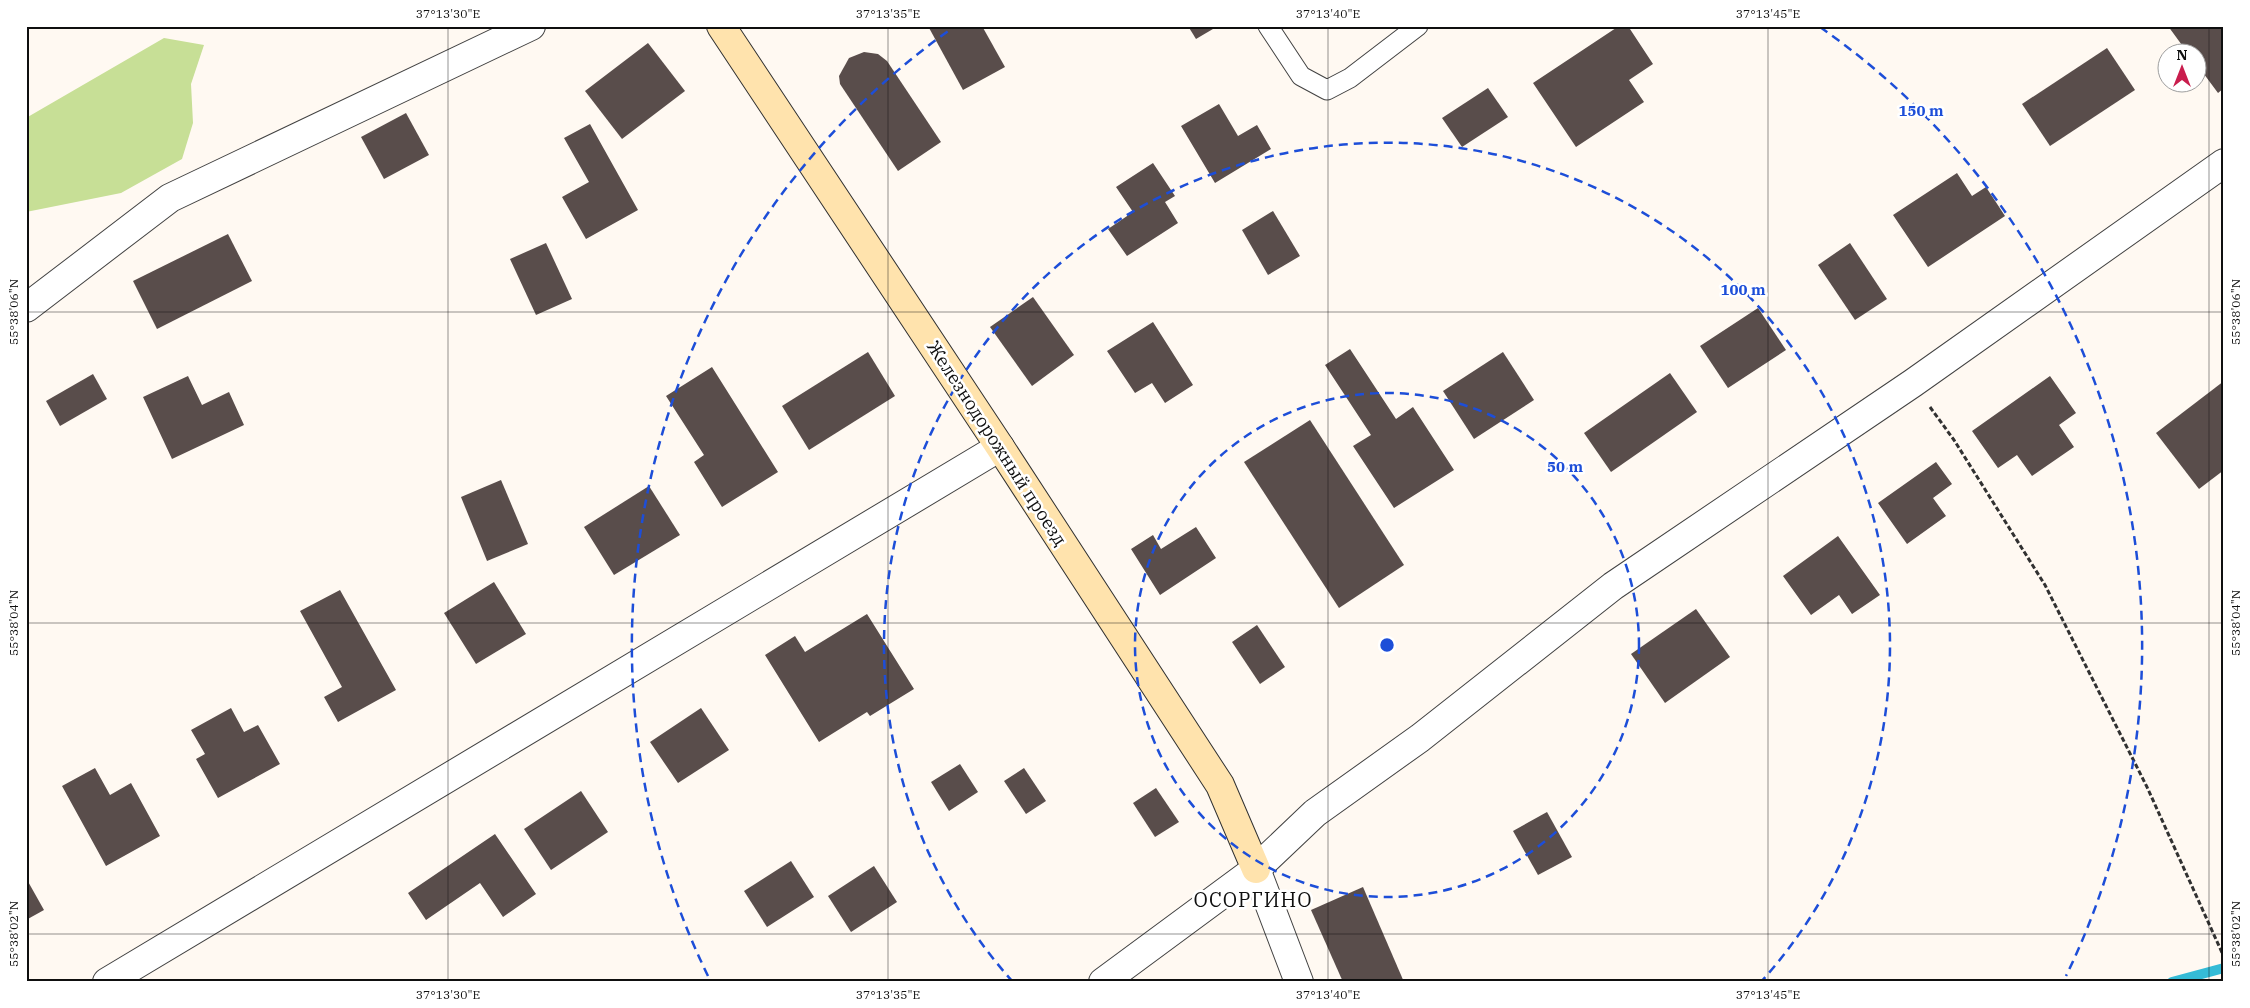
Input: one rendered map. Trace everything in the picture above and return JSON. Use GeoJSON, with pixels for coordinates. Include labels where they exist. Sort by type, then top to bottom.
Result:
{"type":"FeatureCollection","features":[{"type":"Feature","properties":{"kind":"street"},"geometry":{"type":"LineString","coordinates":[[26,308],[170,198],[531,26]]}},
{"type":"Feature","properties":{"kind":"street","name":"Железнодорожный проезд"},"geometry":{"type":"LineString","coordinates":[[721,26],[1000,447],[1220,785],[1256,869]]}},
{"type":"Feature","properties":{"kind":"street"},"geometry":{"type":"LineString","coordinates":[[1103,982],[1256,869],[1315,813],[1420,738],[1613,586],[1913,383],[2224,163]]}},
{"type":"Feature","properties":{"kind":"street"},"geometry":{"type":"LineString","coordinates":[[107,982],[1000,447]]}},
{"type":"Feature","properties":{"kind":"street"},"geometry":{"type":"LineString","coordinates":[[1256,869],[1299,982]]}},
{"type":"Feature","properties":{"kind":"lane"},"geometry":{"type":"LineString","coordinates":[[1268,26],[1301,76],[1327,90],[1350,78],[1418,26]]}},
{"type":"Feature","properties":{"kind":"path"},"geometry":{"type":"LineString","coordinates":[[1913,383],[1954,440],[2045,585],[2147,787],[2224,957]]}},
{"type":"Feature","properties":{"kind":"green space"},"geometry":{"type":"Polygon","coordinates":[[[164,38],[204,45],[191,84],[193,123],[182,159],[121,193],[26,212],[26,118],[164,38]]]}},
{"type":"Feature","properties":{"kind":"building"},"geometry":{"type":"Polygon","coordinates":[[[928,26],[982,26],[1005,67],[963,90],[928,26]]]}},
{"type":"Feature","properties":{"kind":"building"},"geometry":{"type":"Polygon","coordinates":[[[1188,26],[1218,26],[1196,39],[1188,26]]]}},
{"type":"Feature","properties":{"kind":"building"},"geometry":{"type":"Polygon","coordinates":[[[1619,26],[1628,26],[1653,64],[1629,80],[1644,102],[1576,147],[1533,83],[1619,26]]]}},
{"type":"Feature","properties":{"kind":"building"},"geometry":{"type":"Polygon","coordinates":[[[2168,26],[2224,26],[2224,88],[2218,93],[2208,80],[2208,42],[2180,42],[2168,26]]]}},
{"type":"Feature","properties":{"kind":"building"},"geometry":{"type":"Polygon","coordinates":[[[648,43],[685,91],[622,139],[585,91],[648,43]]]}},
{"type":"Feature","properties":{"kind":"building"},"geometry":{"type":"Polygon","coordinates":[[[2107,48],[2135,90],[2050,146],[2022,104],[2107,48]]]}},
{"type":"Feature","properties":{"kind":"building"},"geometry":{"type":"Polygon","coordinates":[[[864,52],[878,54],[887,61],[941,142],[898,171],[840,84],[839,76],[849,58],[864,52]]]}},
{"type":"Feature","properties":{"kind":"building"},"geometry":{"type":"Polygon","coordinates":[[[1488,88],[1508,117],[1462,147],[1442,118],[1488,88]]]}},
{"type":"Feature","properties":{"kind":"building"},"geometry":{"type":"Polygon","coordinates":[[[1219,104],[1238,136],[1257,125],[1271,149],[1215,183],[1181,126],[1219,104]]]}},
{"type":"Feature","properties":{"kind":"building"},"geometry":{"type":"Polygon","coordinates":[[[406,113],[429,155],[384,179],[361,137],[406,113]]]}},
{"type":"Feature","properties":{"kind":"building"},"geometry":{"type":"Polygon","coordinates":[[[590,124],[638,210],[586,239],[562,197],[589,182],[564,138],[590,124]]]}},
{"type":"Feature","properties":{"kind":"building"},"geometry":{"type":"Polygon","coordinates":[[[1153,163],[1175,196],[1165,202],[1178,223],[1127,256],[1108,229],[1133,212],[1116,187],[1153,163]]]}},
{"type":"Feature","properties":{"kind":"building"},"geometry":{"type":"Polygon","coordinates":[[[1957,173],[1972,196],[1986,187],[2005,216],[1928,267],[1893,215],[1957,173]]]}},
{"type":"Feature","properties":{"kind":"building"},"geometry":{"type":"Polygon","coordinates":[[[1273,211],[1300,256],[1268,275],[1242,230],[1273,211]]]}},
{"type":"Feature","properties":{"kind":"building"},"geometry":{"type":"Polygon","coordinates":[[[228,234],[252,281],[157,329],[133,281],[228,234]]]}},
{"type":"Feature","properties":{"kind":"building"},"geometry":{"type":"Polygon","coordinates":[[[546,243],[572,299],[536,315],[510,259],[546,243]]]}},
{"type":"Feature","properties":{"kind":"building"},"geometry":{"type":"Polygon","coordinates":[[[1850,243],[1887,299],[1855,320],[1818,265],[1850,243]]]}},
{"type":"Feature","properties":{"kind":"building"},"geometry":{"type":"Polygon","coordinates":[[[1033,297],[1074,355],[1032,386],[990,327],[1033,297]]]}},
{"type":"Feature","properties":{"kind":"building"},"geometry":{"type":"Polygon","coordinates":[[[1758,308],[1786,350],[1728,388],[1700,346],[1758,308]]]}},
{"type":"Feature","properties":{"kind":"building"},"geometry":{"type":"Polygon","coordinates":[[[1153,322],[1193,385],[1165,403],[1152,383],[1135,393],[1107,351],[1153,322]]]}},
{"type":"Feature","properties":{"kind":"building"},"geometry":{"type":"Polygon","coordinates":[[[1350,349],[1396,419],[1413,407],[1454,470],[1394,508],[1353,446],[1371,435],[1325,365],[1350,349]]]}},
{"type":"Feature","properties":{"kind":"building"},"geometry":{"type":"Polygon","coordinates":[[[868,352],[895,396],[809,450],[782,406],[868,352]]]}},
{"type":"Feature","properties":{"kind":"building"},"geometry":{"type":"Polygon","coordinates":[[[1503,352],[1534,400],[1474,439],[1443,391],[1503,352]]]}},
{"type":"Feature","properties":{"kind":"building"},"geometry":{"type":"Polygon","coordinates":[[[712,367],[778,472],[722,507],[694,462],[704,455],[666,396],[712,367]]]}},
{"type":"Feature","properties":{"kind":"building"},"geometry":{"type":"Polygon","coordinates":[[[1670,373],[1697,412],[1611,472],[1584,433],[1670,373]]]}},
{"type":"Feature","properties":{"kind":"building"},"geometry":{"type":"Polygon","coordinates":[[[93,374],[107,399],[60,426],[46,401],[93,374]]]}},
{"type":"Feature","properties":{"kind":"building"},"geometry":{"type":"Polygon","coordinates":[[[188,376],[202,405],[229,392],[244,425],[172,459],[143,397],[188,376]]]}},
{"type":"Feature","properties":{"kind":"building"},"geometry":{"type":"Polygon","coordinates":[[[2050,376],[2076,413],[2059,425],[2074,447],[2032,476],[2017,455],[1998,468],[1972,431],[2050,376]]]}},
{"type":"Feature","properties":{"kind":"building"},"geometry":{"type":"Polygon","coordinates":[[[2224,381],[2224,470],[2199,489],[2156,433],[2224,381]]]}},
{"type":"Feature","properties":{"kind":"building"},"geometry":{"type":"Polygon","coordinates":[[[1310,420],[1404,565],[1339,608],[1244,462],[1310,420]]]}},
{"type":"Feature","properties":{"kind":"building"},"geometry":{"type":"Polygon","coordinates":[[[1936,462],[1952,484],[1933,498],[1946,516],[1907,544],[1878,503],[1936,462]]]}},
{"type":"Feature","properties":{"kind":"building"},"geometry":{"type":"Polygon","coordinates":[[[501,480],[528,544],[487,561],[461,497],[501,480]]]}},
{"type":"Feature","properties":{"kind":"building"},"geometry":{"type":"Polygon","coordinates":[[[649,486],[680,535],[614,575],[584,527],[649,486]]]}},
{"type":"Feature","properties":{"kind":"building"},"geometry":{"type":"Polygon","coordinates":[[[1196,527],[1216,558],[1160,595],[1131,549],[1153,535],[1161,549],[1196,527]]]}},
{"type":"Feature","properties":{"kind":"building"},"geometry":{"type":"Polygon","coordinates":[[[1838,536],[1880,595],[1852,614],[1839,595],[1811,615],[1783,576],[1838,536]]]}},
{"type":"Feature","properties":{"kind":"building"},"geometry":{"type":"Polygon","coordinates":[[[494,582],[526,634],[476,664],[444,613],[494,582]]]}},
{"type":"Feature","properties":{"kind":"building"},"geometry":{"type":"Polygon","coordinates":[[[340,590],[396,690],[338,722],[324,697],[342,687],[300,611],[340,590]]]}},
{"type":"Feature","properties":{"kind":"building"},"geometry":{"type":"Polygon","coordinates":[[[1696,609],[1730,657],[1665,703],[1631,654],[1696,609]]]}},
{"type":"Feature","properties":{"kind":"building"},"geometry":{"type":"Polygon","coordinates":[[[867,614],[914,689],[870,716],[867,712],[819,742],[765,655],[795,636],[805,652],[867,614]]]}},
{"type":"Feature","properties":{"kind":"building"},"geometry":{"type":"Polygon","coordinates":[[[1257,625],[1285,667],[1260,684],[1232,642],[1257,625]]]}},
{"type":"Feature","properties":{"kind":"building"},"geometry":{"type":"Polygon","coordinates":[[[231,708],[244,732],[258,725],[280,764],[218,798],[196,759],[205,754],[191,730],[231,708]]]}},
{"type":"Feature","properties":{"kind":"building"},"geometry":{"type":"Polygon","coordinates":[[[701,708],[729,750],[678,783],[650,742],[701,708]]]}},
{"type":"Feature","properties":{"kind":"building"},"geometry":{"type":"Polygon","coordinates":[[[960,764],[978,792],[949,811],[931,782],[960,764]]]}},
{"type":"Feature","properties":{"kind":"building"},"geometry":{"type":"Polygon","coordinates":[[[95,768],[110,795],[131,783],[160,836],[106,866],[62,786],[95,768]]]}},
{"type":"Feature","properties":{"kind":"building"},"geometry":{"type":"Polygon","coordinates":[[[1024,768],[1046,801],[1026,814],[1004,781],[1024,768]]]}},
{"type":"Feature","properties":{"kind":"building"},"geometry":{"type":"Polygon","coordinates":[[[1156,788],[1179,822],[1155,837],[1133,803],[1156,788]]]}},
{"type":"Feature","properties":{"kind":"building"},"geometry":{"type":"Polygon","coordinates":[[[581,791],[608,832],[551,870],[524,829],[581,791]]]}},
{"type":"Feature","properties":{"kind":"building"},"geometry":{"type":"Polygon","coordinates":[[[1547,812],[1572,857],[1538,875],[1513,831],[1547,812]]]}},
{"type":"Feature","properties":{"kind":"building"},"geometry":{"type":"Polygon","coordinates":[[[495,834],[536,894],[503,917],[480,883],[426,920],[408,893],[495,834]]]}},
{"type":"Feature","properties":{"kind":"building"},"geometry":{"type":"Polygon","coordinates":[[[791,861],[814,897],[767,927],[744,891],[791,861]]]}},
{"type":"Feature","properties":{"kind":"building"},"geometry":{"type":"Polygon","coordinates":[[[874,866],[897,902],[851,932],[828,896],[874,866]]]}},
{"type":"Feature","properties":{"kind":"building"},"geometry":{"type":"Polygon","coordinates":[[[26,878],[44,910],[26,920],[26,878]]]}},
{"type":"Feature","properties":{"kind":"building"},"geometry":{"type":"Polygon","coordinates":[[[1363,887],[1404,982],[1343,982],[1311,910],[1363,887]]]}},
{"type":"Feature","properties":{"kind":"waterway"},"geometry":{"type":"LineString","coordinates":[[2172,982],[2224,968]]}},
{"type":"Feature","properties":{"kind":"district","name":"ОСОРГИНО"},"geometry":{"type":"Point","coordinates":[1253,899]}}]}
